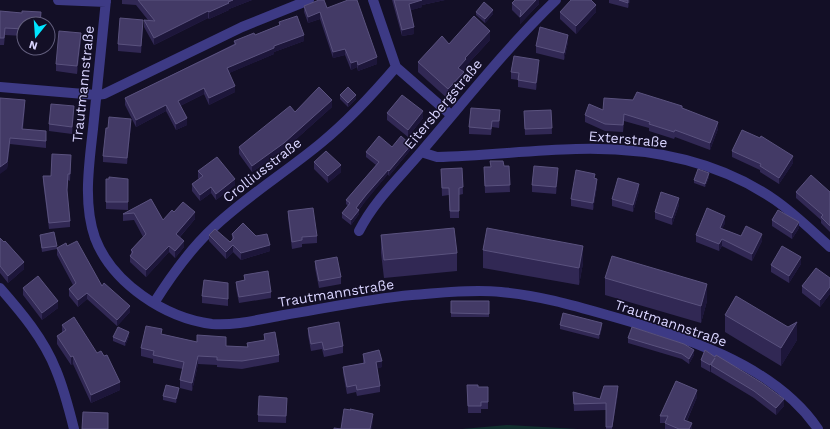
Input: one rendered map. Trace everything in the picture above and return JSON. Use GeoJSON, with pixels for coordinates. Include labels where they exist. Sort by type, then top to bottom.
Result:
{"type":"FeatureCollection","features":[{"type":"Feature","properties":{"kind":"street"},"geometry":{"type":"LineString","coordinates":[[58,0],[106,1]]}},
{"type":"Feature","properties":{"kind":"street"},"geometry":{"type":"LineString","coordinates":[[0,87],[96,95],[113,90],[242,27],[309,0]]}},
{"type":"Feature","properties":{"kind":"street"},"geometry":{"type":"LineString","coordinates":[[373,0],[396,67],[451,115]]}},
{"type":"Feature","properties":{"kind":"street","name":"Eitersbergstraße"},"geometry":{"type":"LineString","coordinates":[[359,231],[364,221],[383,195],[451,115],[518,39],[556,0]]}},
{"type":"Feature","properties":{"kind":"street","name":"Trautmannstraße"},"geometry":{"type":"LineString","coordinates":[[106,1],[88,184],[89,210],[96,240],[112,268],[129,286],[154,303],[173,313],[192,319],[212,324],[227,324],[411,295],[498,291],[529,295],[644,325],[719,352],[749,368],[777,387],[800,406],[818,429]]}},
{"type":"Feature","properties":{"kind":"street","name":"Crolliusstraße"},"geometry":{"type":"LineString","coordinates":[[154,303],[189,253],[213,228],[246,200],[321,143],[350,116],[396,67]]}},
{"type":"Feature","properties":{"kind":"street","name":"Exterstraße"},"geometry":{"type":"LineString","coordinates":[[421,152],[437,158],[576,149],[620,149],[677,157],[730,175],[754,187],[791,212],[830,247]]}},
{"type":"Feature","properties":{"kind":"street"},"geometry":{"type":"LineString","coordinates":[[0,288],[28,322],[56,368],[74,429]]}},
{"type":"Feature","properties":{"kind":"green space"},"geometry":{"type":"Polygon","coordinates":[[[507,425],[578,429],[462,429],[507,425]]]}},
{"type":"Feature","properties":{"kind":"building"},"geometry":{"type":"Polygon","coordinates":[[[138,0],[233,0],[154,38],[144,20],[155,21],[138,0]]]}},
{"type":"Feature","properties":{"kind":"building"},"geometry":{"type":"Polygon","coordinates":[[[319,0],[324,0],[327,8],[348,0],[357,0],[377,57],[358,65],[357,61],[351,63],[345,49],[333,52],[320,12],[308,17],[304,6],[319,0]]]}},
{"type":"Feature","properties":{"kind":"building"},"geometry":{"type":"Polygon","coordinates":[[[394,0],[422,0],[409,4],[414,27],[402,30],[394,0]]]}},
{"type":"Feature","properties":{"kind":"building"},"geometry":{"type":"Polygon","coordinates":[[[515,0],[536,0],[520,17],[521,11],[512,3],[515,0]]]}},
{"type":"Feature","properties":{"kind":"building"},"geometry":{"type":"Polygon","coordinates":[[[571,0],[591,0],[596,5],[576,26],[560,12],[571,0]]]}},
{"type":"Feature","properties":{"kind":"building"},"geometry":{"type":"Polygon","coordinates":[[[619,0],[628,0],[628,3],[619,0]]]}},
{"type":"Feature","properties":{"kind":"building"},"geometry":{"type":"Polygon","coordinates":[[[484,2],[493,10],[485,19],[476,12],[484,2]]]}},
{"type":"Feature","properties":{"kind":"building"},"geometry":{"type":"Polygon","coordinates":[[[0,11],[22,13],[22,11],[41,12],[41,16],[16,16],[16,29],[5,28],[4,38],[0,38],[0,11]]]}},
{"type":"Feature","properties":{"kind":"building"},"geometry":{"type":"Polygon","coordinates":[[[297,16],[304,35],[274,46],[274,48],[227,68],[235,86],[209,98],[204,88],[178,101],[187,118],[176,124],[166,105],[136,120],[125,98],[236,44],[234,41],[254,33],[255,35],[280,25],[279,22],[297,16]]]}},
{"type":"Feature","properties":{"kind":"building"},"geometry":{"type":"Polygon","coordinates":[[[474,16],[490,31],[465,58],[466,59],[458,68],[464,72],[448,89],[418,62],[442,36],[449,44],[474,16]]]}},
{"type":"Feature","properties":{"kind":"building"},"geometry":{"type":"Polygon","coordinates":[[[120,18],[143,20],[141,46],[118,44],[120,18]]]}},
{"type":"Feature","properties":{"kind":"building"},"geometry":{"type":"Polygon","coordinates":[[[540,27],[568,35],[564,53],[536,46],[540,27]]]}},
{"type":"Feature","properties":{"kind":"building"},"geometry":{"type":"Polygon","coordinates":[[[59,31],[81,33],[77,66],[56,64],[59,31]]]}},
{"type":"Feature","properties":{"kind":"building"},"geometry":{"type":"Polygon","coordinates":[[[514,56],[539,60],[536,83],[518,80],[519,73],[511,72],[514,56]]]}},
{"type":"Feature","properties":{"kind":"building"},"geometry":{"type":"Polygon","coordinates":[[[319,87],[332,100],[284,143],[252,166],[239,147],[290,106],[295,112],[319,87]]]}},
{"type":"Feature","properties":{"kind":"building"},"geometry":{"type":"Polygon","coordinates":[[[348,87],[356,95],[348,103],[340,95],[348,87]]]}},
{"type":"Feature","properties":{"kind":"building"},"geometry":{"type":"Polygon","coordinates":[[[637,92],[682,106],[682,108],[718,122],[710,143],[675,130],[674,132],[649,124],[650,122],[624,114],[623,125],[605,124],[585,115],[589,104],[603,110],[604,98],[633,100],[637,92]]]}},
{"type":"Feature","properties":{"kind":"building"},"geometry":{"type":"Polygon","coordinates":[[[402,95],[423,111],[408,130],[387,113],[402,95]]]}},
{"type":"Feature","properties":{"kind":"building"},"geometry":{"type":"Polygon","coordinates":[[[0,98],[25,100],[22,129],[46,131],[46,141],[10,138],[7,162],[0,167],[0,98]]]}},
{"type":"Feature","properties":{"kind":"building"},"geometry":{"type":"Polygon","coordinates":[[[51,104],[74,106],[72,127],[49,124],[51,104]]]}},
{"type":"Feature","properties":{"kind":"building"},"geometry":{"type":"Polygon","coordinates":[[[471,108],[500,110],[499,121],[492,121],[491,129],[469,127],[471,108]]]}},
{"type":"Feature","properties":{"kind":"building"},"geometry":{"type":"Polygon","coordinates":[[[551,110],[552,128],[525,129],[524,111],[551,110]]]}},
{"type":"Feature","properties":{"kind":"building"},"geometry":{"type":"Polygon","coordinates":[[[109,117],[131,119],[127,158],[103,156],[106,128],[108,128],[109,117]]]}},
{"type":"Feature","properties":{"kind":"building"},"geometry":{"type":"Polygon","coordinates":[[[742,130],[760,138],[761,136],[793,156],[779,178],[760,166],[761,164],[732,151],[742,130]]]}},
{"type":"Feature","properties":{"kind":"building"},"geometry":{"type":"Polygon","coordinates":[[[379,136],[392,147],[401,136],[411,145],[366,195],[356,208],[359,210],[351,220],[342,213],[350,203],[346,200],[379,162],[366,152],[379,136]]]}},
{"type":"Feature","properties":{"kind":"building"},"geometry":{"type":"Polygon","coordinates":[[[326,151],[341,165],[328,176],[314,162],[326,151]]]}},
{"type":"Feature","properties":{"kind":"building"},"geometry":{"type":"Polygon","coordinates":[[[52,154],[71,155],[67,190],[70,221],[49,223],[43,176],[51,176],[52,154]]]}},
{"type":"Feature","properties":{"kind":"building"},"geometry":{"type":"Polygon","coordinates":[[[217,157],[235,179],[216,194],[211,187],[200,195],[192,184],[203,176],[198,171],[217,157]]]}},
{"type":"Feature","properties":{"kind":"building"},"geometry":{"type":"Polygon","coordinates":[[[490,161],[503,161],[504,166],[509,166],[510,185],[485,186],[484,167],[491,167],[490,161]]]}},
{"type":"Feature","properties":{"kind":"building"},"geometry":{"type":"Polygon","coordinates":[[[534,166],[558,168],[556,187],[532,185],[534,166]]]}},
{"type":"Feature","properties":{"kind":"building"},"geometry":{"type":"Polygon","coordinates":[[[462,168],[463,187],[459,188],[459,211],[450,211],[449,188],[442,188],[441,169],[462,168]]]}},
{"type":"Feature","properties":{"kind":"building"},"geometry":{"type":"Polygon","coordinates":[[[698,169],[709,173],[705,184],[694,180],[698,169]]]}},
{"type":"Feature","properties":{"kind":"building"},"geometry":{"type":"Polygon","coordinates":[[[576,170],[595,174],[594,178],[597,179],[593,203],[571,199],[576,170]]]}},
{"type":"Feature","properties":{"kind":"building"},"geometry":{"type":"Polygon","coordinates":[[[811,175],[830,192],[830,226],[821,217],[823,215],[796,192],[811,175]]]}},
{"type":"Feature","properties":{"kind":"building"},"geometry":{"type":"Polygon","coordinates":[[[109,177],[128,179],[128,202],[106,202],[106,179],[109,179],[109,177]]]}},
{"type":"Feature","properties":{"kind":"building"},"geometry":{"type":"Polygon","coordinates":[[[618,178],[639,184],[633,205],[612,199],[618,178]]]}},
{"type":"Feature","properties":{"kind":"building"},"geometry":{"type":"Polygon","coordinates":[[[661,192],[679,198],[672,218],[655,212],[661,192]]]}},
{"type":"Feature","properties":{"kind":"building"},"geometry":{"type":"Polygon","coordinates":[[[151,199],[163,220],[172,210],[174,212],[183,202],[195,212],[176,234],[184,241],[175,251],[169,246],[146,270],[130,256],[133,252],[131,250],[146,234],[134,213],[123,214],[151,199]]]}},
{"type":"Feature","properties":{"kind":"building"},"geometry":{"type":"Polygon","coordinates":[[[313,208],[317,236],[302,237],[302,240],[292,242],[288,211],[313,208]]]}},
{"type":"Feature","properties":{"kind":"building"},"geometry":{"type":"Polygon","coordinates":[[[707,208],[725,216],[720,228],[741,236],[746,226],[762,234],[752,254],[722,239],[719,244],[696,235],[707,208]]]}},
{"type":"Feature","properties":{"kind":"building"},"geometry":{"type":"Polygon","coordinates":[[[778,210],[799,222],[792,233],[772,220],[778,210]]]}},
{"type":"Feature","properties":{"kind":"building"},"geometry":{"type":"Polygon","coordinates":[[[243,223],[256,236],[267,234],[270,245],[241,253],[233,245],[226,252],[209,235],[215,229],[230,242],[234,238],[232,234],[243,223]]]}},
{"type":"Feature","properties":{"kind":"building"},"geometry":{"type":"Polygon","coordinates":[[[454,228],[457,253],[384,260],[381,235],[454,228]]]}},
{"type":"Feature","properties":{"kind":"building"},"geometry":{"type":"Polygon","coordinates":[[[487,228],[583,246],[579,268],[483,250],[487,228]]]}},
{"type":"Feature","properties":{"kind":"building"},"geometry":{"type":"Polygon","coordinates":[[[54,232],[57,246],[42,248],[40,235],[54,232]]]}},
{"type":"Feature","properties":{"kind":"building"},"geometry":{"type":"Polygon","coordinates":[[[0,238],[4,242],[5,241],[24,262],[8,276],[0,266],[0,238]]]}},
{"type":"Feature","properties":{"kind":"building"},"geometry":{"type":"Polygon","coordinates":[[[77,241],[102,286],[104,283],[130,306],[117,320],[87,293],[78,300],[69,289],[76,283],[57,248],[66,243],[67,246],[77,241]]]}},
{"type":"Feature","properties":{"kind":"building"},"geometry":{"type":"Polygon","coordinates":[[[782,246],[801,257],[789,276],[771,265],[782,246]]]}},
{"type":"Feature","properties":{"kind":"building"},"geometry":{"type":"Polygon","coordinates":[[[612,256],[707,284],[701,306],[605,278],[612,256]]]}},
{"type":"Feature","properties":{"kind":"building"},"geometry":{"type":"Polygon","coordinates":[[[337,257],[341,277],[319,281],[315,261],[337,257]]]}},
{"type":"Feature","properties":{"kind":"building"},"geometry":{"type":"Polygon","coordinates":[[[816,268],[830,278],[830,287],[820,300],[802,286],[816,268]]]}},
{"type":"Feature","properties":{"kind":"building"},"geometry":{"type":"Polygon","coordinates":[[[268,271],[271,292],[239,297],[236,282],[245,280],[244,275],[268,271]]]}},
{"type":"Feature","properties":{"kind":"building"},"geometry":{"type":"Polygon","coordinates":[[[38,276],[58,301],[42,313],[23,288],[38,276]]]}},
{"type":"Feature","properties":{"kind":"building"},"geometry":{"type":"Polygon","coordinates":[[[204,280],[228,283],[228,299],[202,296],[204,280]]]}},
{"type":"Feature","properties":{"kind":"building"},"geometry":{"type":"Polygon","coordinates":[[[736,296],[788,327],[797,322],[781,348],[725,315],[736,296]]]}},
{"type":"Feature","properties":{"kind":"building"},"geometry":{"type":"Polygon","coordinates":[[[451,301],[489,301],[489,314],[451,313],[451,301]]]}},
{"type":"Feature","properties":{"kind":"building"},"geometry":{"type":"Polygon","coordinates":[[[563,313],[602,323],[599,335],[560,325],[563,313]]]}},
{"type":"Feature","properties":{"kind":"building"},"geometry":{"type":"Polygon","coordinates":[[[74,317],[97,353],[101,351],[104,356],[107,355],[120,382],[91,395],[73,356],[71,357],[57,336],[66,330],[62,325],[74,317]]]}},
{"type":"Feature","properties":{"kind":"building"},"geometry":{"type":"Polygon","coordinates":[[[339,322],[343,346],[324,350],[322,342],[311,344],[308,328],[339,322]]]}},
{"type":"Feature","properties":{"kind":"building"},"geometry":{"type":"Polygon","coordinates":[[[146,326],[162,329],[161,334],[197,342],[197,335],[226,337],[226,346],[248,347],[247,343],[265,340],[264,334],[275,332],[279,355],[242,361],[217,360],[217,357],[198,356],[192,383],[180,380],[184,362],[153,355],[154,351],[141,348],[146,326]]]}},
{"type":"Feature","properties":{"kind":"building"},"geometry":{"type":"Polygon","coordinates":[[[118,327],[129,332],[125,342],[113,337],[118,327]]]}},
{"type":"Feature","properties":{"kind":"building"},"geometry":{"type":"Polygon","coordinates":[[[632,327],[684,344],[694,350],[689,359],[682,354],[628,338],[632,327]]]}},
{"type":"Feature","properties":{"kind":"building"},"geometry":{"type":"Polygon","coordinates":[[[379,350],[382,361],[376,362],[380,386],[357,390],[356,385],[347,387],[343,367],[365,363],[363,354],[379,350]]]}},
{"type":"Feature","properties":{"kind":"building"},"geometry":{"type":"Polygon","coordinates":[[[705,350],[762,383],[784,399],[776,408],[754,391],[711,365],[715,358],[710,365],[701,360],[705,350]]]}},
{"type":"Feature","properties":{"kind":"building"},"geometry":{"type":"Polygon","coordinates":[[[676,381],[697,390],[684,420],[692,423],[689,429],[679,429],[665,423],[668,416],[660,416],[676,381]]]}},
{"type":"Feature","properties":{"kind":"building"},"geometry":{"type":"Polygon","coordinates":[[[166,385],[179,388],[176,399],[163,396],[166,385]]]}},
{"type":"Feature","properties":{"kind":"building"},"geometry":{"type":"Polygon","coordinates":[[[467,385],[488,387],[488,402],[481,402],[481,406],[468,406],[467,385]]]}},
{"type":"Feature","properties":{"kind":"building"},"geometry":{"type":"Polygon","coordinates":[[[604,386],[618,386],[612,427],[606,427],[606,403],[574,404],[573,392],[600,399],[604,386]]]}},
{"type":"Feature","properties":{"kind":"building"},"geometry":{"type":"Polygon","coordinates":[[[259,396],[287,398],[286,416],[258,415],[259,396]]]}},
{"type":"Feature","properties":{"kind":"building"},"geometry":{"type":"Polygon","coordinates":[[[344,409],[373,414],[370,429],[341,429],[344,409]]]}},
{"type":"Feature","properties":{"kind":"building"},"geometry":{"type":"Polygon","coordinates":[[[83,412],[108,413],[108,429],[82,429],[83,412]]]}}]}
